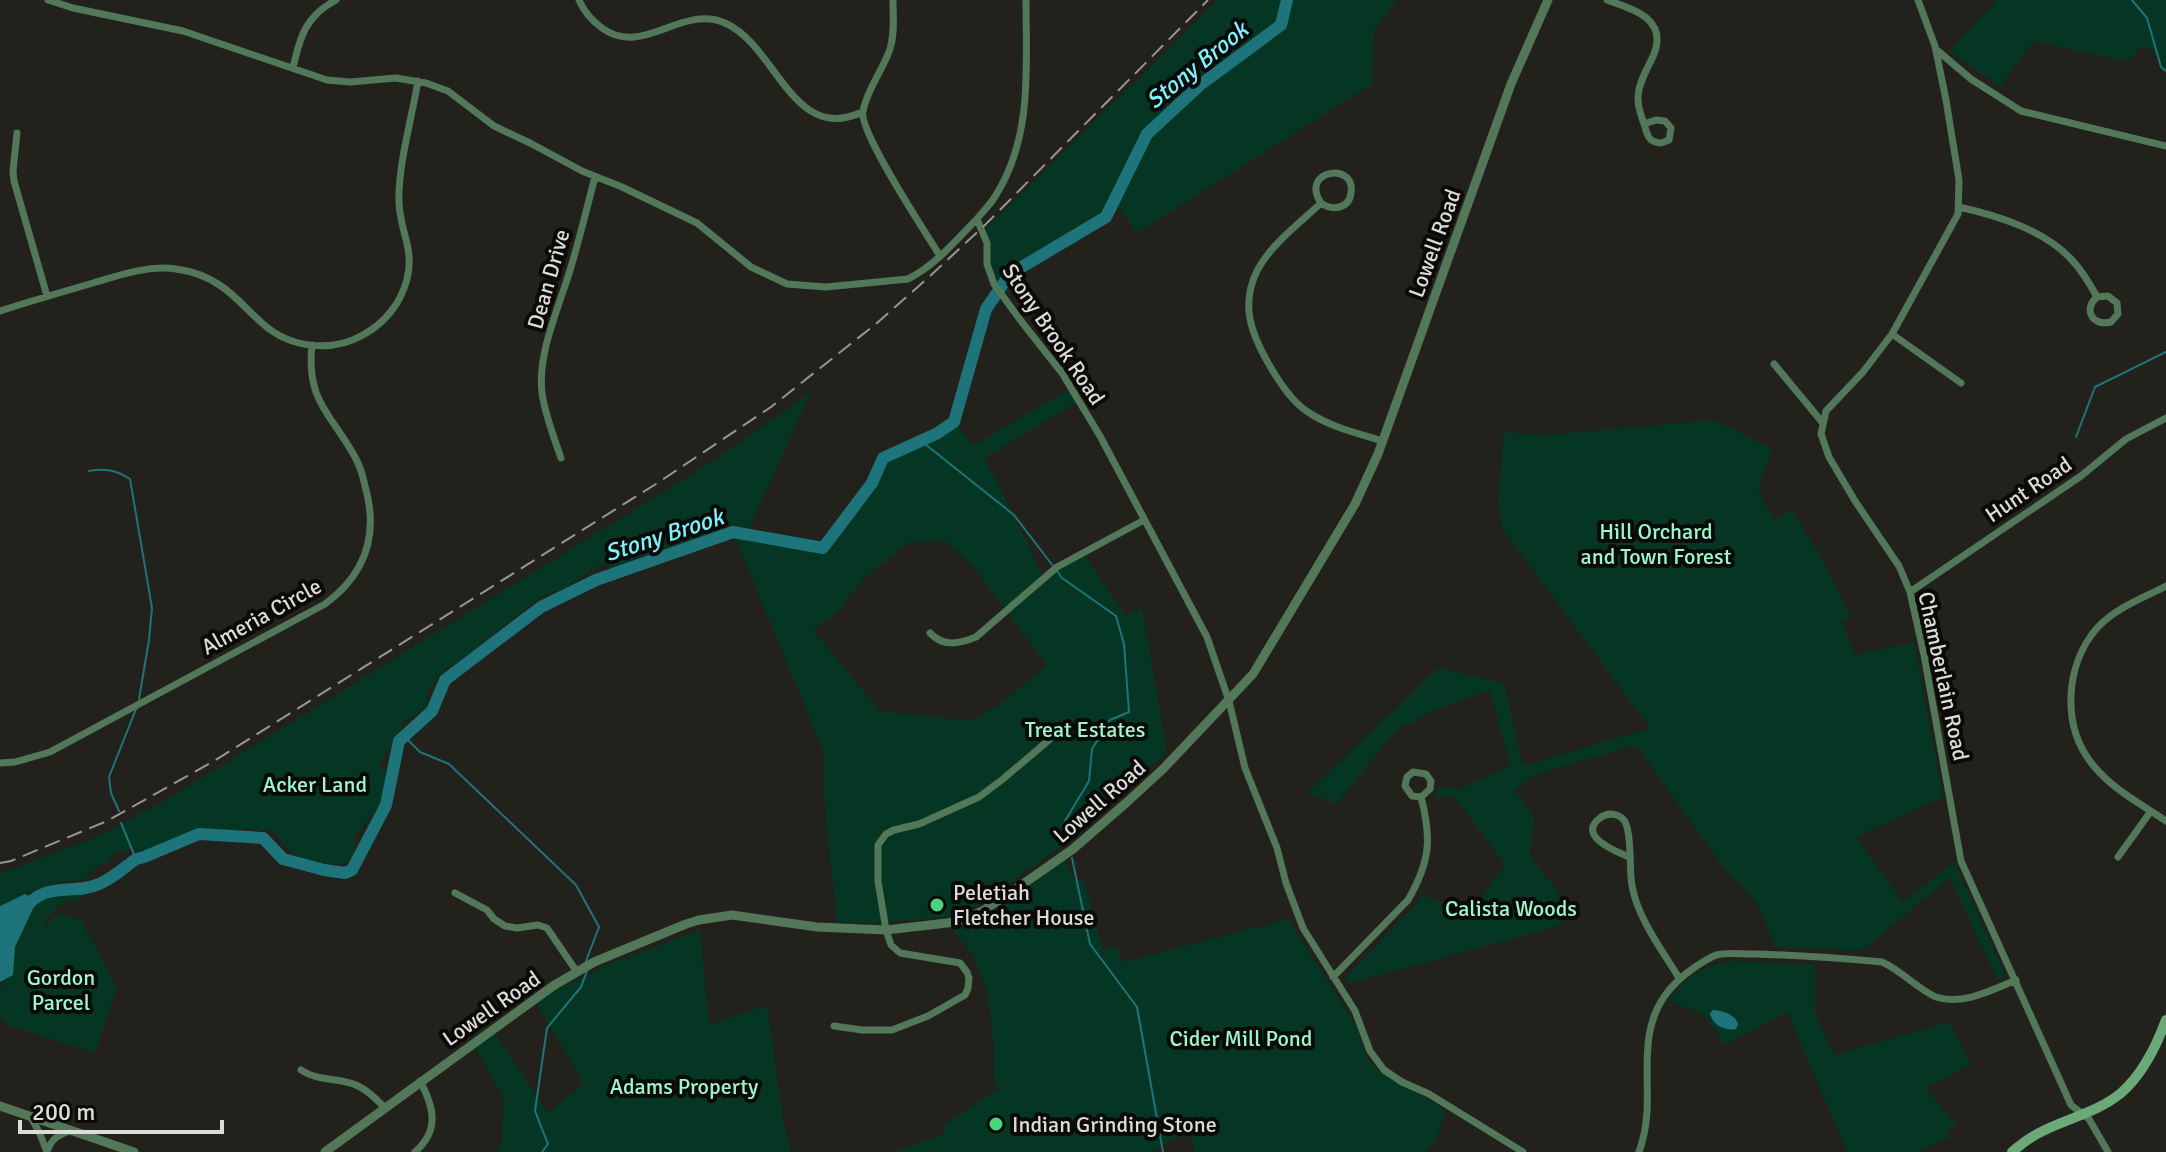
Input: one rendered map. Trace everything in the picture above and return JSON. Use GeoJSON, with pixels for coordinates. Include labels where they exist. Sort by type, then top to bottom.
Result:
{"type":"FeatureCollection","features":[{"type":"Feature","properties":{"kind":"main road"},"geometry":{"type":"LineString","coordinates":[[2012,1152],[2038,1133],[2119,1094],[2150,1055],[2166,1020]]}},
{"type":"Feature","properties":{"kind":"street"},"geometry":{"type":"LineString","coordinates":[[48,0],[183,31],[335,82],[396,78],[418,81],[448,91],[494,126],[595,177],[697,223],[751,267],[787,284],[826,287],[908,279],[940,256],[996,196],[1020,141],[1026,81],[1026,0]]}},
{"type":"Feature","properties":{"kind":"street"},"geometry":{"type":"LineString","coordinates":[[293,68],[302,36],[313,16],[336,0]]}},
{"type":"Feature","properties":{"kind":"street"},"geometry":{"type":"LineString","coordinates":[[579,0],[588,16],[614,34],[636,37],[688,20],[715,19],[746,37],[803,107],[823,117],[853,116],[862,112]]}},
{"type":"Feature","properties":{"kind":"street"},"geometry":{"type":"LineString","coordinates":[[893,0],[891,46],[862,112],[862,119],[940,256]]}},
{"type":"Feature","properties":{"kind":"street","name":"Lowell Road"},"geometry":{"type":"LineString","coordinates":[[325,1152],[553,986],[577,972],[665,932],[714,917],[732,915],[817,927],[886,930],[962,920],[1003,898],[1073,849],[1163,769],[1253,674],[1360,496],[1383,441],[1511,84],[1548,0]]}},
{"type":"Feature","properties":{"kind":"street"},"geometry":{"type":"LineString","coordinates":[[1607,0],[1640,12],[1655,31],[1656,48],[1642,78],[1638,96],[1644,124]]}},
{"type":"Feature","properties":{"kind":"street"},"geometry":{"type":"LineString","coordinates":[[1822,422],[1831,404],[1863,372],[1892,334],[1953,226],[1959,207],[1956,160],[1936,50],[1918,0]]}},
{"type":"Feature","properties":{"kind":"street"},"geometry":{"type":"LineString","coordinates":[[1936,50],[1971,79],[2021,111],[2166,146]]}},
{"type":"Feature","properties":{"kind":"street"},"geometry":{"type":"LineString","coordinates":[[0,311],[150,268],[186,271],[222,286],[270,330],[294,342],[339,344],[364,335],[385,318],[396,304],[408,270],[409,252],[400,214],[399,191],[418,81]]}},
{"type":"Feature","properties":{"kind":"street"},"geometry":{"type":"LineString","coordinates":[[17,133],[14,181],[47,296]]}},
{"type":"Feature","properties":{"kind":"street"},"geometry":{"type":"LineString","coordinates":[[1333,172],[1344,176],[1352,191],[1347,202],[1337,208],[1321,203],[1317,198],[1316,186],[1322,176],[1333,172]]}},
{"type":"Feature","properties":{"kind":"street","name":"Dean Drive"},"geometry":{"type":"LineString","coordinates":[[561,458],[542,393],[542,370],[595,177]]}},
{"type":"Feature","properties":{"kind":"street"},"geometry":{"type":"LineString","coordinates":[[1321,203],[1263,261],[1256,272],[1249,295],[1249,317],[1277,378],[1298,405],[1330,424],[1383,441]]}},
{"type":"Feature","properties":{"kind":"street"},"geometry":{"type":"LineString","coordinates":[[1959,207],[2031,231],[2050,242],[2073,262],[2097,297]]}},
{"type":"Feature","properties":{"kind":"street","name":"Stony Brook Road"},"geometry":{"type":"LineString","coordinates":[[977,219],[987,243],[988,268],[994,284],[1062,373],[1100,436],[1207,637],[1229,701],[1245,768],[1277,848],[1303,928],[1355,1011],[1370,1051],[1384,1070],[1402,1082],[1429,1094],[1523,1152]]}},
{"type":"Feature","properties":{"kind":"street"},"geometry":{"type":"LineString","coordinates":[[2108,296],[2117,303],[2118,314],[2111,322],[2100,323],[2091,316],[2090,305],[2097,297],[2108,296]]}},
{"type":"Feature","properties":{"kind":"street"},"geometry":{"type":"LineString","coordinates":[[1892,334],[1961,383]]}},
{"type":"Feature","properties":{"kind":"street","name":"Almeria Circle"},"geometry":{"type":"LineString","coordinates":[[0,763],[50,752],[325,604],[345,588],[367,553],[371,510],[357,459],[329,420],[316,395],[311,376],[312,345]]}},
{"type":"Feature","properties":{"kind":"street"},"geometry":{"type":"LineString","coordinates":[[1774,364],[1822,422]]}},
{"type":"Feature","properties":{"kind":"street","name":"Hunt Road"},"geometry":{"type":"LineString","coordinates":[[1910,592],[2081,476],[2126,439],[2166,418]]}},
{"type":"Feature","properties":{"kind":"street","name":"Chamberlain Road"},"geometry":{"type":"LineString","coordinates":[[1822,422],[1823,445],[1829,457],[1899,566],[1910,592],[1961,861],[2071,1105],[2089,1119],[2108,1152]]}},
{"type":"Feature","properties":{"kind":"street"},"geometry":{"type":"LineString","coordinates":[[930,633],[946,643],[972,639],[1057,567],[1144,520]]}},
{"type":"Feature","properties":{"kind":"street"},"geometry":{"type":"LineString","coordinates":[[2166,586],[2127,605],[2097,628],[2080,655],[2071,691],[2073,723],[2087,757],[2102,776],[2166,821]]}},
{"type":"Feature","properties":{"kind":"street"},"geometry":{"type":"LineString","coordinates":[[834,1026],[892,1030],[950,1005],[967,992],[969,975],[960,963],[900,953],[891,945],[878,881],[877,848],[881,840],[894,830],[919,824],[979,797],[1049,740]]}},
{"type":"Feature","properties":{"kind":"street"},"geometry":{"type":"LineString","coordinates":[[1333,977],[1408,900],[1416,885],[1428,850],[1421,797]]}},
{"type":"Feature","properties":{"kind":"street"},"geometry":{"type":"LineString","coordinates":[[2118,857],[2151,811]]}},
{"type":"Feature","properties":{"kind":"street"},"geometry":{"type":"LineString","coordinates":[[1629,857],[1599,842],[1594,832],[1600,818],[1610,814],[1624,820],[1637,904],[1679,978]]}},
{"type":"Feature","properties":{"kind":"street"},"geometry":{"type":"LineString","coordinates":[[455,893],[487,910],[494,919],[509,927],[535,925],[547,928],[577,972]]}},
{"type":"Feature","properties":{"kind":"street"},"geometry":{"type":"LineString","coordinates":[[1639,1152],[1646,1131],[1649,1038],[1654,1013],[1662,997],[1679,978],[1717,955],[1776,954],[1882,962],[1935,996],[1951,999],[1972,997],[2016,980]]}},
{"type":"Feature","properties":{"kind":"street"},"geometry":{"type":"LineString","coordinates":[[301,1070],[310,1076],[360,1086],[384,1107]]}},
{"type":"Feature","properties":{"kind":"street"},"geometry":{"type":"LineString","coordinates":[[415,1152],[427,1138],[433,1115],[420,1081]]}},
{"type":"Feature","properties":{"kind":"street"},"geometry":{"type":"LineString","coordinates":[[0,1106],[134,1152]]}},
{"type":"Feature","properties":{"kind":"street"},"geometry":{"type":"LineString","coordinates":[[31,1117],[47,1152]]}},
{"type":"Feature","properties":{"kind":"street"},"geometry":{"type":"LineString","coordinates":[[47,1152],[56,1137],[72,1131]]}},
{"type":"Feature","properties":{"kind":"green space"},"geometry":{"type":"Polygon","coordinates":[[[1218,0],[1397,0],[1374,30],[1372,84],[1137,233],[1114,201],[1106,217],[994,284],[983,231],[1218,0]]]}},
{"type":"Feature","properties":{"kind":"green space"},"geometry":{"type":"Polygon","coordinates":[[[1997,0],[2166,0],[2166,71],[2160,66],[2155,52],[2148,47],[2139,49],[2125,61],[2033,41],[2000,87],[1949,51],[1997,0]]]}},
{"type":"Feature","properties":{"kind":"green space","name":"Treat Estates"},"geometry":{"type":"Polygon","coordinates":[[[1071,388],[1079,401],[985,458],[1044,577],[1083,553],[1126,616],[1142,608],[1167,752],[1083,831],[977,906],[948,917],[875,923],[837,922],[826,817],[824,753],[733,532],[823,548],[872,483],[883,458],[954,422],[974,445],[1071,388]],[[946,541],[909,542],[864,578],[838,611],[813,630],[880,711],[971,721],[1004,701],[1047,665],[975,569],[946,541]]]}},
{"type":"Feature","properties":{"kind":"green space","name":"Acker Land"},"geometry":{"type":"Polygon","coordinates":[[[811,392],[749,529],[728,524],[718,533],[617,570],[609,570],[609,564],[600,565],[565,588],[541,597],[461,660],[442,671],[428,692],[427,709],[406,720],[380,763],[383,770],[392,765],[390,782],[377,809],[361,831],[355,834],[357,851],[350,863],[328,864],[304,860],[268,830],[197,830],[152,851],[120,850],[109,863],[97,866],[83,880],[60,882],[0,906],[0,873],[90,840],[168,799],[718,458],[811,392]]]}},
{"type":"Feature","properties":{"kind":"green space","name":"Hill Orchard and Town Forest"},"geometry":{"type":"Polygon","coordinates":[[[1715,420],[1772,449],[1758,490],[1774,520],[1792,510],[1815,547],[1851,616],[1841,621],[1856,655],[1914,642],[1943,797],[1856,837],[1903,902],[1954,862],[2005,974],[2003,978],[1997,980],[1950,877],[1862,951],[1775,947],[1758,904],[1723,867],[1636,745],[1535,775],[1515,790],[1534,818],[1530,857],[1558,891],[1562,925],[1348,984],[1345,980],[1350,973],[1423,894],[1467,919],[1505,864],[1453,796],[1434,797],[1439,787],[1457,790],[1510,766],[1490,690],[1437,709],[1396,731],[1336,804],[1307,793],[1438,668],[1504,683],[1523,766],[1650,728],[1503,530],[1498,505],[1504,432],[1546,435],[1715,420]]]}},
{"type":"Feature","properties":{"kind":"green space","name":"Cider Mill Pond"},"geometry":{"type":"Polygon","coordinates":[[[1064,859],[1073,878],[1085,882],[1103,951],[1115,947],[1123,962],[1288,919],[1357,1027],[1367,1059],[1380,1072],[1446,1110],[1435,1142],[1425,1152],[1194,1152],[1190,1129],[1151,1152],[893,1152],[945,1134],[942,1126],[998,1089],[994,1080],[994,1049],[987,990],[973,956],[953,931],[998,910],[1064,859]]]}},
{"type":"Feature","properties":{"kind":"green space","name":"Gordon Parcel"},"geometry":{"type":"Polygon","coordinates":[[[83,891],[86,895],[65,901],[44,924],[47,926],[50,920],[61,914],[81,920],[117,987],[95,1053],[8,1025],[0,1017],[3,981],[13,975],[15,947],[36,902],[46,897],[83,891]]]}},
{"type":"Feature","properties":{"kind":"green space","name":"Adams Property"},"geometry":{"type":"Polygon","coordinates":[[[700,930],[709,1025],[767,1005],[784,1125],[791,1152],[496,1152],[502,1142],[503,1096],[472,1043],[492,1029],[548,1113],[584,1083],[534,999],[605,965],[700,930]]]}},
{"type":"Feature","properties":{"kind":"green space"},"geometry":{"type":"Polygon","coordinates":[[[1730,961],[1815,965],[1815,1012],[1834,1055],[1949,1022],[1971,1064],[1926,1088],[1957,1126],[1948,1130],[1949,1138],[1916,1152],[1847,1152],[1787,1012],[1725,1045],[1704,1014],[1668,1001],[1694,974],[1730,961]]]}},
{"type":"Feature","properties":{"kind":"water"},"geometry":{"type":"Polygon","coordinates":[[[25,894],[37,900],[15,947],[13,975],[0,982],[0,906],[25,894]]]}},
{"type":"Feature","properties":{"kind":"water"},"geometry":{"type":"Polygon","coordinates":[[[1713,1010],[1731,1015],[1738,1024],[1736,1029],[1716,1024],[1710,1013],[1713,1010]]]}},
{"type":"Feature","properties":{"kind":"waterway","name":"Stony Brook"},"geometry":{"type":"LineString","coordinates":[[24,910],[40,895],[99,884],[136,859],[199,834],[263,838],[283,859],[324,870],[345,873],[352,870],[386,805],[399,741],[432,711],[445,680],[541,607],[596,580],[733,532],[823,548],[872,483],[883,458],[936,434],[954,422],[986,309],[1010,274],[1106,217],[1147,134],[1200,85],[1281,25],[1287,0]]}},
{"type":"Feature","properties":{"kind":"waterway"},"geometry":{"type":"LineString","coordinates":[[2132,0],[2147,18],[2161,67],[2166,71]]}},
{"type":"Feature","properties":{"kind":"waterway"},"geometry":{"type":"LineString","coordinates":[[2076,437],[2095,387],[2166,352]]}},
{"type":"Feature","properties":{"kind":"waterway"},"geometry":{"type":"LineString","coordinates":[[920,440],[1014,515],[1053,566]]}},
{"type":"Feature","properties":{"kind":"waterway"},"geometry":{"type":"LineString","coordinates":[[89,471],[110,470],[130,479],[152,608],[139,699]]}},
{"type":"Feature","properties":{"kind":"waterway"},"geometry":{"type":"LineString","coordinates":[[1057,571],[1062,578],[1116,616],[1124,644],[1129,712],[1110,720],[1092,749],[1089,781],[1062,826],[1063,842]]}},
{"type":"Feature","properties":{"kind":"waterway"},"geometry":{"type":"LineString","coordinates":[[119,811],[111,793],[109,777],[136,709]]}},
{"type":"Feature","properties":{"kind":"waterway"},"geometry":{"type":"LineString","coordinates":[[404,736],[420,752],[449,764],[576,885],[599,927],[586,961]]}},
{"type":"Feature","properties":{"kind":"waterway"},"geometry":{"type":"LineString","coordinates":[[121,823],[136,859]]}},
{"type":"Feature","properties":{"kind":"waterway"},"geometry":{"type":"LineString","coordinates":[[1072,858],[1090,944],[1137,1007],[1163,1152]]}},
{"type":"Feature","properties":{"kind":"waterway"},"geometry":{"type":"LineString","coordinates":[[542,1152],[548,1144],[535,1111],[547,1028],[581,987],[587,971]]}},
{"type":"Feature","properties":{"kind":"railway"},"geometry":{"type":"LineString","coordinates":[[0,863],[107,821],[214,761],[656,484],[771,407],[877,323],[987,223],[1208,0]]}},
{"type":"Feature","properties":{"kind":"place","name":"Peletiah Fletcher House"},"geometry":{"type":"Point","coordinates":[937,905]}},
{"type":"Feature","properties":{"kind":"place","name":"Indian Grinding Stone"},"geometry":{"type":"Point","coordinates":[996,1124]}},
{"type":"Feature","properties":{"kind":"park label","name":"Calista Woods"},"geometry":{"type":"Point","coordinates":[1511,908]}}]}
